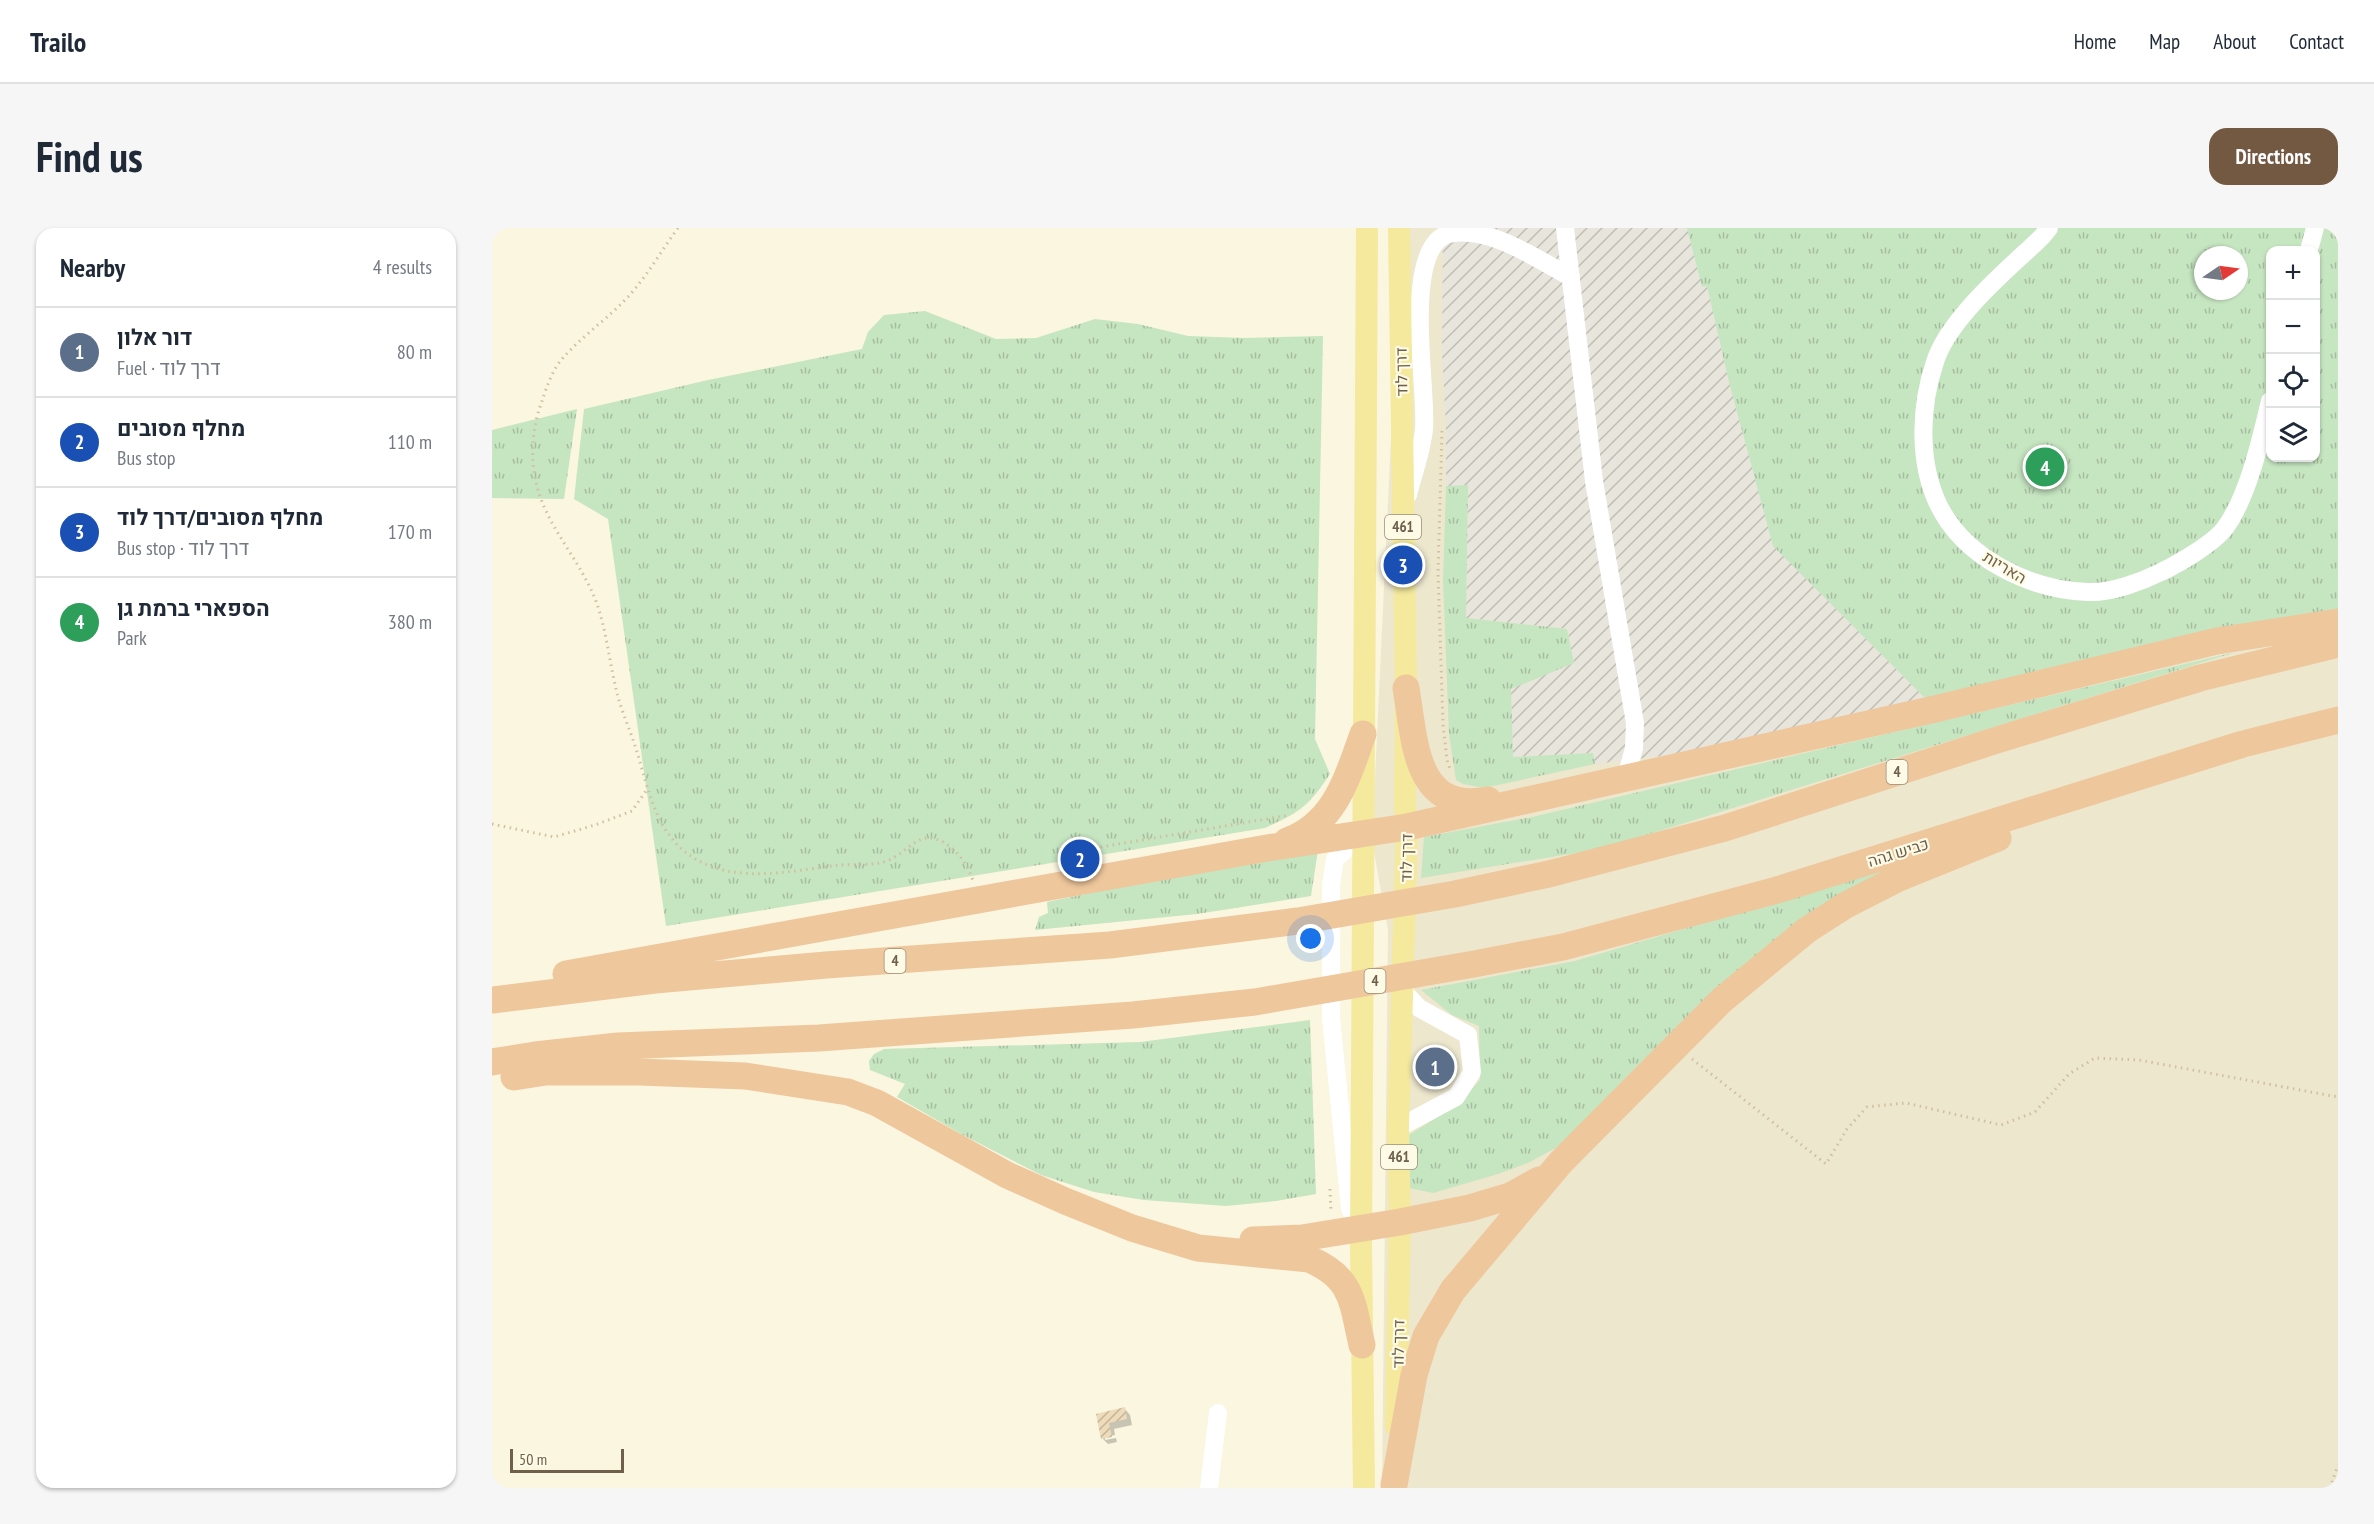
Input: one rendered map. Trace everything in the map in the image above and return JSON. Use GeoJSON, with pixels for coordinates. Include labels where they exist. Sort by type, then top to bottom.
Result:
{"type":"FeatureCollection","features":[{"type":"Feature","properties":{"kind":"highway"},"geometry":{"type":"LineString","coordinates":[[492,988],[1267,848],[1407,827],[1935,709],[2217,641],[2338,622]]}},
{"type":"Feature","properties":{"kind":"highway","name":"4"},"geometry":{"type":"LineString","coordinates":[[492,1000],[655,980],[826,965],[1110,945],[1298,921],[1455,894],[1549,874],[1725,828],[1997,740],[2200,678],[2338,644]]}},
{"type":"Feature","properties":{"kind":"highway"},"geometry":{"type":"LineString","coordinates":[[1406,688],[1418,758],[1430,785],[1441,794],[1458,800],[1481,801],[1628,770],[1713,758]]}},
{"type":"Feature","properties":{"kind":"highway","name":"כביש גהה"},"geometry":{"type":"LineString","coordinates":[[492,1062],[618,1046],[819,1038],[1244,1004],[1454,968],[1563,947],[1777,890],[2243,744],[2338,720]]}},
{"type":"Feature","properties":{"kind":"highway"},"geometry":{"type":"LineString","coordinates":[[1267,848],[1298,837],[1327,815],[1341,794],[1363,734]]}},
{"type":"Feature","properties":{"kind":"highway"},"geometry":{"type":"LineString","coordinates":[[1394,1487],[1414,1375],[1426,1336],[1453,1290],[1561,1162],[1722,1000],[1807,930],[1846,905],[1899,878],[2243,744]]}},
{"type":"Feature","properties":{"kind":"highway"},"geometry":{"type":"LineString","coordinates":[[492,1080],[546,1072],[640,1072],[745,1076],[848,1092],[877,1103],[1007,1174],[1132,1228],[1198,1248],[1308,1259],[1321,1264],[1337,1274],[1349,1292],[1362,1345]]}},
{"type":"Feature","properties":{"kind":"highway"},"geometry":{"type":"LineString","coordinates":[[1132,1228],[1216,1238],[1254,1240],[1302,1238],[1470,1208],[1510,1196],[1540,1179],[1561,1162]]}},
{"type":"Feature","properties":{"kind":"main road","name":"דרך לוד"},"geometry":{"type":"LineString","coordinates":[[1364,1488],[1361,1228],[1367,228]]}},
{"type":"Feature","properties":{"kind":"main road","name":"דרך לוד"},"geometry":{"type":"LineString","coordinates":[[1394,1487],[1400,1222],[1398,1128],[1407,827],[1399,228]]}},
{"type":"Feature","properties":{"kind":"lane"},"geometry":{"type":"LineString","coordinates":[[1565,228],[1594,481],[1635,723],[1634,748],[1628,770]]}},
{"type":"Feature","properties":{"kind":"lane","name":"האריות"},"geometry":{"type":"LineString","coordinates":[[2049,228],[1996,280],[1954,327],[1935,360],[1923,418],[1927,469],[1938,504],[1957,533],[1991,562],[2032,583],[2089,593],[2138,583],[2182,562],[2224,529],[2244,491],[2269,408]]}},
{"type":"Feature","properties":{"kind":"lane"},"geometry":{"type":"LineString","coordinates":[[2310,246],[2315,228]]}},
{"type":"Feature","properties":{"kind":"lane"},"geometry":{"type":"LineString","coordinates":[[1403,521],[1424,430],[1419,300],[1423,269],[1436,241],[1441,236],[1452,233],[1474,234],[1504,243],[1571,277]]}},
{"type":"Feature","properties":{"kind":"lane"},"geometry":{"type":"LineString","coordinates":[[1361,1228],[1350,1209],[1332,1030],[1331,885],[1335,859],[1363,834]]}},
{"type":"Feature","properties":{"kind":"lane"},"geometry":{"type":"LineString","coordinates":[[1398,1128],[1456,1097],[1472,1072],[1468,1035],[1419,1008],[1402,990]]}},
{"type":"Feature","properties":{"kind":"lane"},"geometry":{"type":"LineString","coordinates":[[1209,1488],[1218,1413]]}},
{"type":"Feature","properties":{"kind":"path"},"geometry":{"type":"LineString","coordinates":[[678,228],[627,297],[560,361],[542,400],[532,447],[535,480],[550,520],[586,577],[598,608],[617,695],[657,818],[674,843],[695,859],[724,870],[746,874],[866,865],[896,857],[919,839],[929,838],[941,841],[953,849],[971,874],[978,899]]}},
{"type":"Feature","properties":{"kind":"path"},"geometry":{"type":"LineString","coordinates":[[492,824],[554,837],[632,811],[648,788]]}},
{"type":"Feature","properties":{"kind":"path"},"geometry":{"type":"LineString","coordinates":[[1083,850],[1292,815]]}},
{"type":"Feature","properties":{"kind":"path"},"geometry":{"type":"LineString","coordinates":[[1678,1045],[1700,1066],[1827,1164],[1846,1128],[1867,1107],[1905,1103],[2001,1125],[2035,1112],[2068,1074],[2095,1058],[2139,1060],[2338,1097]]}},
{"type":"Feature","properties":{"kind":"path"},"geometry":{"type":"LineString","coordinates":[[2330,1488],[2338,1465]]}},
{"type":"Feature","properties":{"kind":"shaded area"},"geometry":{"type":"Polygon","coordinates":[[[1401,228],[2338,228],[2338,1488],[1382,1488],[1388,930],[1372,841],[1401,228]]]}},
{"type":"Feature","properties":{"kind":"shaded area"},"geometry":{"type":"Polygon","coordinates":[[[1443,228],[1687,228],[1702,286],[1707,286],[1729,382],[1773,545],[1926,699],[1694,752],[1595,764],[1593,753],[1513,757],[1511,688],[1574,663],[1567,629],[1466,618],[1468,486],[1446,486],[1442,353],[1443,228]]]}},
{"type":"Feature","properties":{"kind":"green space"},"geometry":{"type":"Polygon","coordinates":[[[1687,228],[2338,228],[2338,616],[1926,699],[1773,546],[1729,382],[1707,286],[1702,287],[1687,228]]]}},
{"type":"Feature","properties":{"kind":"green space"},"geometry":{"type":"Polygon","coordinates":[[[925,311],[996,339],[1036,338],[1095,319],[1138,324],[1188,336],[1244,338],[1323,336],[1315,739],[1330,774],[1302,807],[1265,828],[666,926],[608,519],[574,499],[584,409],[708,380],[862,349],[868,332],[884,315],[925,311]]]}},
{"type":"Feature","properties":{"kind":"green space"},"geometry":{"type":"Polygon","coordinates":[[[577,409],[564,499],[492,498],[492,430],[577,409]]]}},
{"type":"Feature","properties":{"kind":"green space"},"geometry":{"type":"Polygon","coordinates":[[[1468,485],[1466,618],[1567,629],[1574,663],[1511,689],[1513,757],[1593,753],[1595,764],[1484,788],[1463,784],[1456,780],[1449,734],[1443,580],[1446,486],[1468,485]]]}},
{"type":"Feature","properties":{"kind":"green space"},"geometry":{"type":"Polygon","coordinates":[[[2236,652],[1601,849],[1421,878],[1424,837],[1532,817],[2236,652]]]}},
{"type":"Feature","properties":{"kind":"green space"},"geometry":{"type":"Polygon","coordinates":[[[1318,850],[1311,896],[1197,914],[1035,930],[1039,917],[1048,913],[1047,902],[1271,855],[1318,850]]]}},
{"type":"Feature","properties":{"kind":"green space"},"geometry":{"type":"Polygon","coordinates":[[[1924,858],[1862,883],[1565,1143],[1528,1163],[1433,1193],[1409,1188],[1409,1135],[1457,1105],[1480,1080],[1479,1026],[1452,1015],[1421,990],[1575,961],[1924,858]]]}},
{"type":"Feature","properties":{"kind":"green space"},"geometry":{"type":"Polygon","coordinates":[[[1310,1020],[1316,1194],[1226,1206],[1144,1200],[1094,1192],[1041,1175],[961,1134],[897,1097],[905,1084],[870,1070],[869,1061],[874,1054],[884,1049],[1140,1042],[1310,1020]]]}},
{"type":"Feature","properties":{"kind":"building"},"geometry":{"type":"Polygon","coordinates":[[[1125,1407],[1127,1419],[1109,1423],[1112,1437],[1101,1439],[1096,1414],[1125,1407]]]}},
{"type":"Feature","properties":{"kind":"place","name":"הספארי ברמת גן"},"geometry":{"type":"Point","coordinates":[2045,467]}},
{"type":"Feature","properties":{"kind":"place","name":"מחלף מסובים/דרך לוד"},"geometry":{"type":"Point","coordinates":[1403,565]}},
{"type":"Feature","properties":{"kind":"place","name":"מחלף מסובים"},"geometry":{"type":"Point","coordinates":[1080,859]}},
{"type":"Feature","properties":{"kind":"place","name":"דור אלון"},"geometry":{"type":"Point","coordinates":[1435,1067]}}]}
